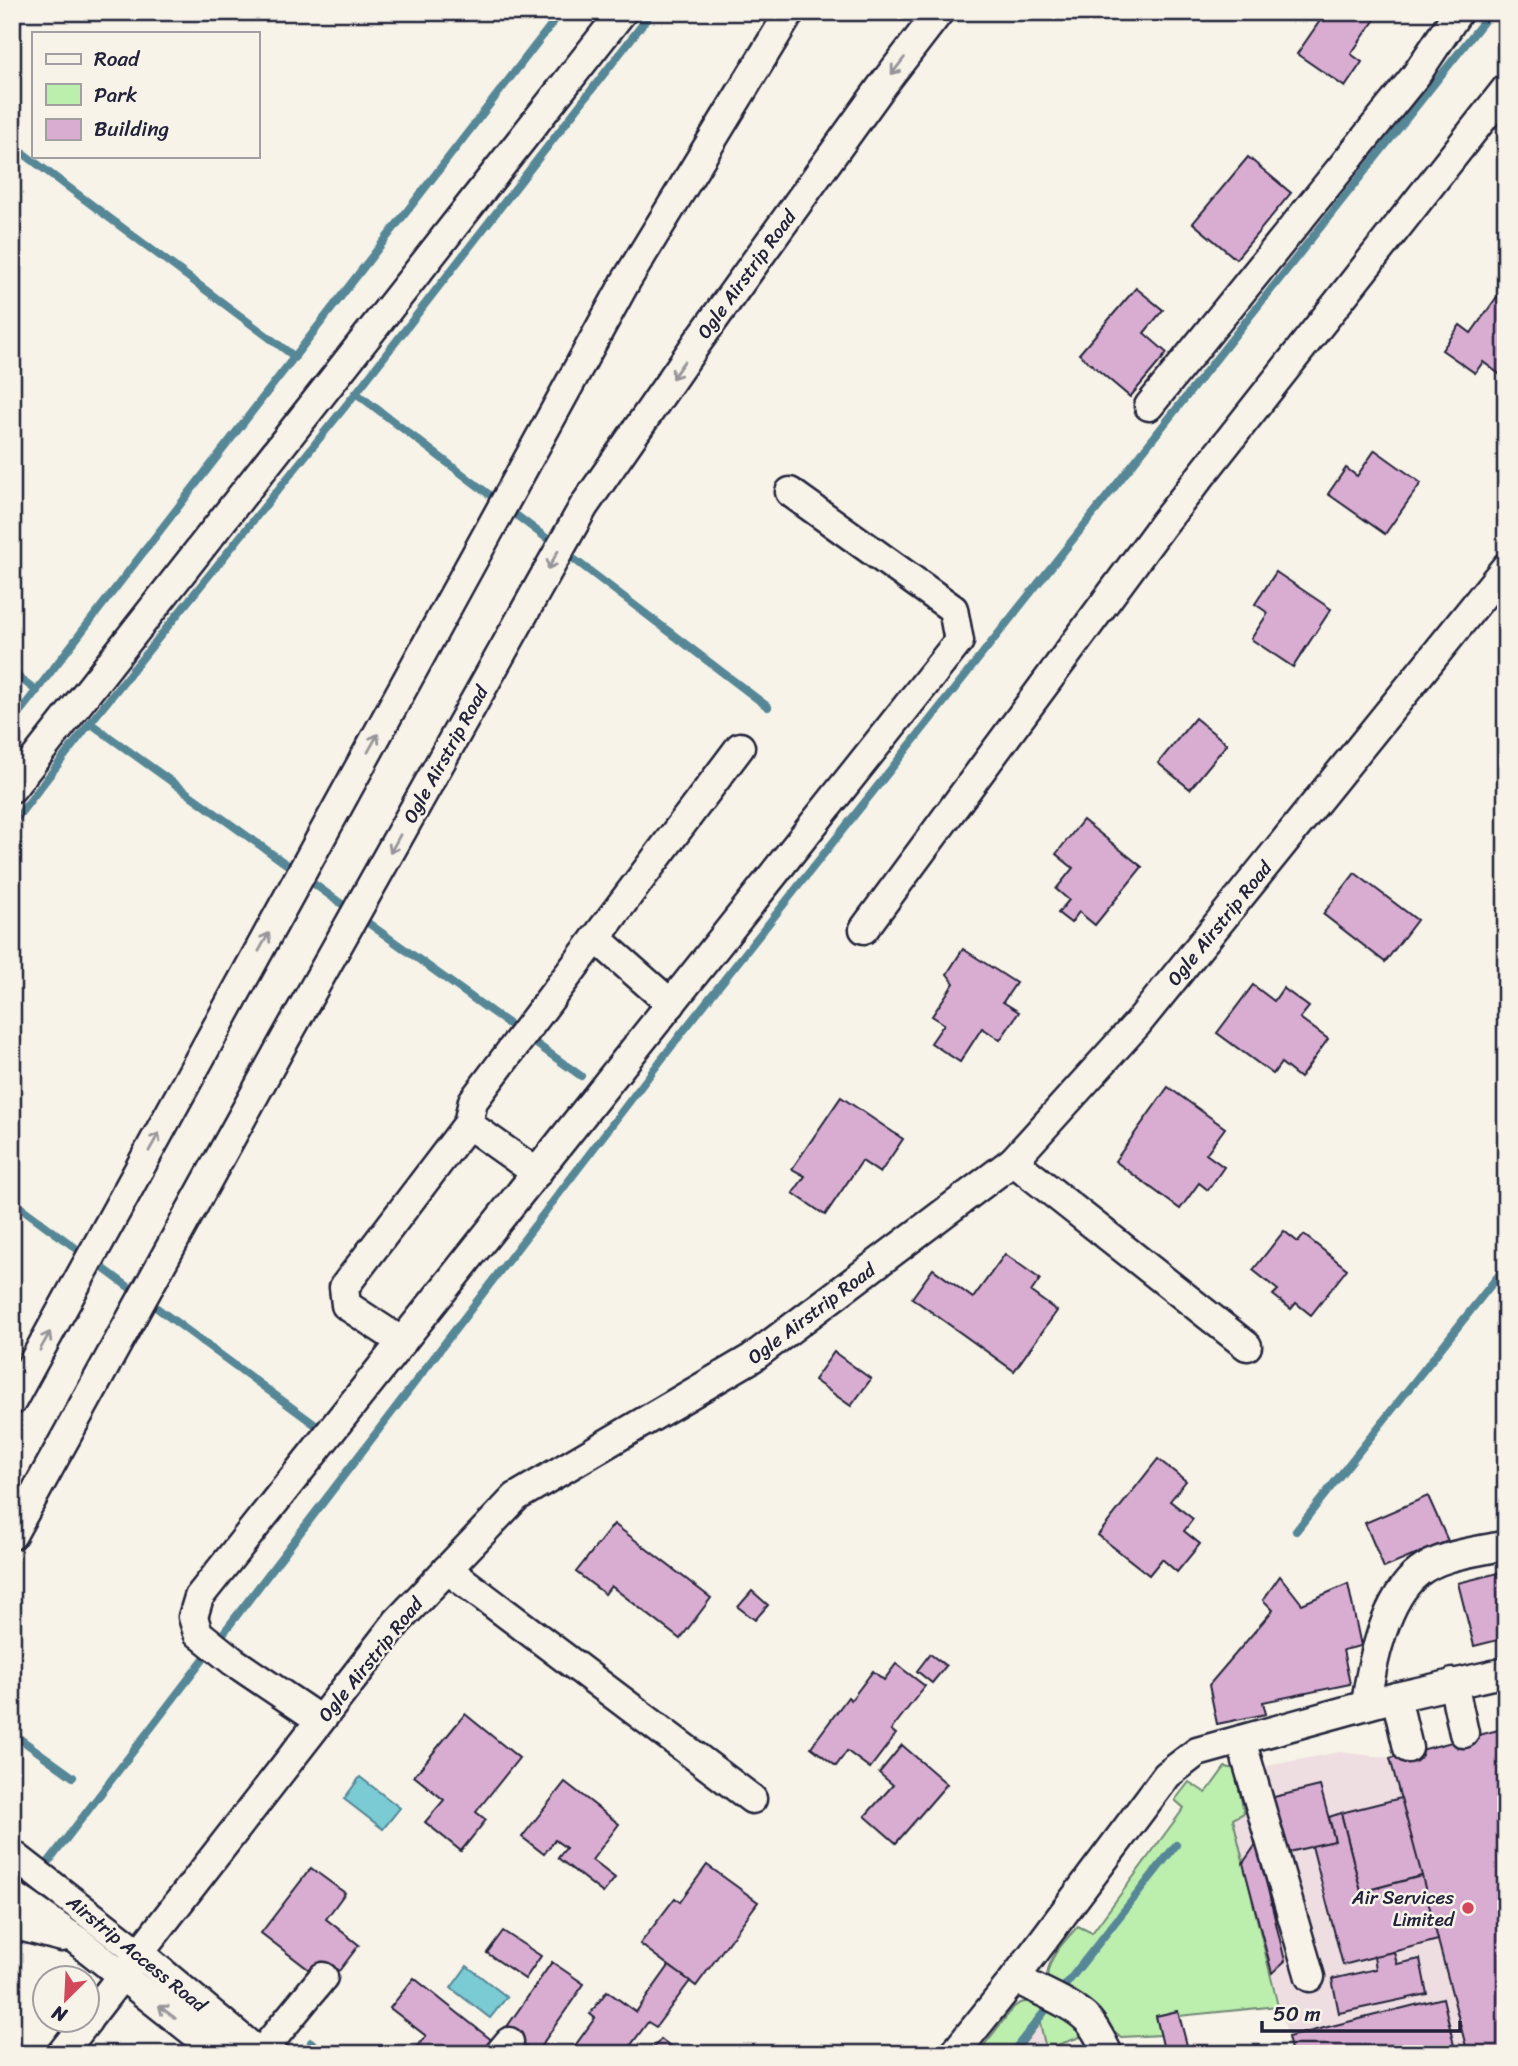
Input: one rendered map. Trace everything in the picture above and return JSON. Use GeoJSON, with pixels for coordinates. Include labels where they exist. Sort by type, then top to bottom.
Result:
{"type":"FeatureCollection","features":[{"type":"Feature","properties":{"kind":"street"},"geometry":{"type":"LineString","coordinates":[[12,788],[622,12]]}},
{"type":"Feature","properties":{"kind":"street"},"geometry":{"type":"LineString","coordinates":[[12,1401],[626,281],[790,12]]}},
{"type":"Feature","properties":{"kind":"street","name":"Ogle Airstrip Road"},"geometry":{"type":"LineString","coordinates":[[12,1535],[583,506],[882,86],[939,12]]}},
{"type":"Feature","properties":{"kind":"street"},"geometry":{"type":"LineString","coordinates":[[1149,406],[1416,75],[1458,12]]}},
{"type":"Feature","properties":{"kind":"street"},"geometry":{"type":"LineString","coordinates":[[864,929],[1163,524],[1506,89]]}},
{"type":"Feature","properties":{"kind":"street"},"geometry":{"type":"LineString","coordinates":[[320,1720],[225,1655],[198,1633],[193,1617],[199,1597],[959,641],[953,609],[790,492]]}},
{"type":"Feature","properties":{"kind":"street","name":"Ogle Airstrip Road"},"geometry":{"type":"LineString","coordinates":[[102,2001],[397,1622],[516,1497],[752,1358],[1013,1161],[1137,1024],[1506,567]]}},
{"type":"Feature","properties":{"kind":"street"},"geometry":{"type":"LineString","coordinates":[[402,1342],[346,1305],[344,1287],[468,1124],[472,1101],[740,747]]}},
{"type":"Feature","properties":{"kind":"street"},"geometry":{"type":"LineString","coordinates":[[596,938],[671,1004]]}},
{"type":"Feature","properties":{"kind":"street"},"geometry":{"type":"LineString","coordinates":[[468,1124],[537,1173]]}},
{"type":"Feature","properties":{"kind":"street"},"geometry":{"type":"LineString","coordinates":[[1013,1161],[1247,1346]]}},
{"type":"Feature","properties":{"kind":"street"},"geometry":{"type":"LineString","coordinates":[[1366,1705],[1369,1680],[1384,1629],[1391,1608],[1405,1586],[1419,1571],[1444,1560],[1506,1545]]}},
{"type":"Feature","properties":{"kind":"street"},"geometry":{"type":"LineString","coordinates":[[447,1569],[752,1799]]}},
{"type":"Feature","properties":{"kind":"street"},"geometry":{"type":"LineString","coordinates":[[954,2054],[1025,1983],[1167,1775],[1197,1752],[1396,1697],[1506,1672]]}},
{"type":"Feature","properties":{"kind":"street"},"geometry":{"type":"LineString","coordinates":[[1453,1683],[1464,1733]]}},
{"type":"Feature","properties":{"kind":"street"},"geometry":{"type":"LineString","coordinates":[[1396,1697],[1408,1748]]}},
{"type":"Feature","properties":{"kind":"street"},"geometry":{"type":"LineString","coordinates":[[1241,1740],[1310,1977]]}},
{"type":"Feature","properties":{"kind":"street","name":"Airstrip Access Road"},"geometry":{"type":"LineString","coordinates":[[12,1854],[139,1953],[260,2054]]}},
{"type":"Feature","properties":{"kind":"street","name":"Airstrip Access Road"},"geometry":{"type":"LineString","coordinates":[[12,1895],[78,1941],[221,2054]]}},
{"type":"Feature","properties":{"kind":"street"},"geometry":{"type":"LineString","coordinates":[[12,1924],[78,1941]]}},
{"type":"Feature","properties":{"kind":"street"},"geometry":{"type":"LineString","coordinates":[[260,2054],[323,1977]]}},
{"type":"Feature","properties":{"kind":"street"},"geometry":{"type":"LineString","coordinates":[[1025,1983],[1085,2018],[1108,2054]]}},
{"type":"Feature","properties":{"kind":"street","name":"Ogle Airstrip Road"},"geometry":{"type":"LineString","coordinates":[[61,2054],[76,2035]]}},
{"type":"Feature","properties":{"kind":"shaded area"},"geometry":{"type":"Polygon","coordinates":[[[1506,1728],[1506,2054],[1292,2054],[1234,1820],[1245,1813],[1238,1779],[1262,1767],[1339,1752],[1390,1758],[1506,1728]]]}},
{"type":"Feature","properties":{"kind":"shaded area"},"geometry":{"type":"Polygon","coordinates":[[[1040,2022],[1047,2054],[1016,2054],[1040,2022]]]}},
{"type":"Feature","properties":{"kind":"green space"},"geometry":{"type":"Polygon","coordinates":[[[1225,1767],[1236,1769],[1242,1776],[1237,1779],[1244,1813],[1233,1819],[1278,2006],[1179,2016],[1177,2011],[1156,2016],[1161,2035],[1121,2037],[1097,2016],[1047,1981],[1050,1965],[1057,1951],[1078,1926],[1092,1933],[1184,1808],[1175,1800],[1189,1782],[1206,1793],[1225,1767]]]}},
{"type":"Feature","properties":{"kind":"green space"},"geometry":{"type":"Polygon","coordinates":[[[1031,2001],[1059,2009],[1086,2035],[1046,2049],[1040,2023],[1016,2054],[977,2054],[1014,2007],[1031,2001]]]}},
{"type":"Feature","properties":{"kind":"water"},"geometry":{"type":"Polygon","coordinates":[[[360,1777],[400,1808],[383,1829],[344,1799],[360,1777]]]}},
{"type":"Feature","properties":{"kind":"water"},"geometry":{"type":"Polygon","coordinates":[[[467,1966],[507,1997],[490,2018],[451,1988],[467,1966]]]}},
{"type":"Feature","properties":{"kind":"building"},"geometry":{"type":"Polygon","coordinates":[[[1326,12],[1373,12],[1378,15],[1351,54],[1362,62],[1345,87],[1297,54],[1326,12]]]}},
{"type":"Feature","properties":{"kind":"building"},"geometry":{"type":"Polygon","coordinates":[[[1248,157],[1291,193],[1236,259],[1193,223],[1248,157]]]}},
{"type":"Feature","properties":{"kind":"building"},"geometry":{"type":"Polygon","coordinates":[[[1504,287],[1506,379],[1483,362],[1475,373],[1442,350],[1460,325],[1471,333],[1504,287]]]}},
{"type":"Feature","properties":{"kind":"building"},"geometry":{"type":"Polygon","coordinates":[[[1136,288],[1163,310],[1144,333],[1167,353],[1130,397],[1079,354],[1136,288]]]}},
{"type":"Feature","properties":{"kind":"building"},"geometry":{"type":"Polygon","coordinates":[[[1375,450],[1421,483],[1385,534],[1328,494],[1346,468],[1357,476],[1375,450]]]}},
{"type":"Feature","properties":{"kind":"building"},"geometry":{"type":"Polygon","coordinates":[[[1276,572],[1331,609],[1293,667],[1251,639],[1268,613],[1255,604],[1276,572]]]}},
{"type":"Feature","properties":{"kind":"building"},"geometry":{"type":"Polygon","coordinates":[[[1195,718],[1227,744],[1190,789],[1158,763],[1195,718]]]}},
{"type":"Feature","properties":{"kind":"building"},"geometry":{"type":"Polygon","coordinates":[[[1083,820],[1142,867],[1095,925],[1079,912],[1071,923],[1058,913],[1069,900],[1056,889],[1073,868],[1056,854],[1083,820]]]}},
{"type":"Feature","properties":{"kind":"building"},"geometry":{"type":"Polygon","coordinates":[[[1355,873],[1417,920],[1385,962],[1323,914],[1355,873]]]}},
{"type":"Feature","properties":{"kind":"building"},"geometry":{"type":"Polygon","coordinates":[[[963,949],[1016,983],[1003,1002],[1019,1012],[1000,1040],[982,1028],[960,1062],[931,1043],[944,1024],[932,1016],[954,983],[947,974],[963,949]]]}},
{"type":"Feature","properties":{"kind":"building"},"geometry":{"type":"Polygon","coordinates":[[[1253,985],[1274,1001],[1283,988],[1309,1007],[1300,1018],[1328,1039],[1300,1078],[1281,1063],[1273,1074],[1217,1033],[1253,985]]]}},
{"type":"Feature","properties":{"kind":"building"},"geometry":{"type":"Polygon","coordinates":[[[1168,1087],[1225,1128],[1206,1154],[1224,1167],[1208,1190],[1199,1183],[1180,1209],[1115,1161],[1168,1087]]]}},
{"type":"Feature","properties":{"kind":"building"},"geometry":{"type":"Polygon","coordinates":[[[841,1097],[903,1139],[880,1173],[862,1161],[825,1215],[793,1193],[805,1176],[792,1169],[841,1097]]]}},
{"type":"Feature","properties":{"kind":"building"},"geometry":{"type":"Polygon","coordinates":[[[1284,1231],[1298,1242],[1304,1235],[1347,1269],[1311,1315],[1296,1303],[1291,1309],[1273,1295],[1278,1290],[1253,1270],[1284,1231]]]}},
{"type":"Feature","properties":{"kind":"building"},"geometry":{"type":"Polygon","coordinates":[[[1005,1254],[1040,1279],[1031,1292],[1057,1311],[1014,1371],[912,1298],[933,1269],[973,1298],[1005,1254]]]}},
{"type":"Feature","properties":{"kind":"building"},"geometry":{"type":"Polygon","coordinates":[[[834,1352],[871,1379],[851,1406],[814,1380],[834,1352]]]}},
{"type":"Feature","properties":{"kind":"building"},"geometry":{"type":"Polygon","coordinates":[[[1158,1459],[1186,1481],[1170,1501],[1193,1519],[1184,1531],[1200,1544],[1177,1572],[1162,1559],[1149,1575],[1098,1535],[1158,1459]]]}},
{"type":"Feature","properties":{"kind":"building"},"geometry":{"type":"Polygon","coordinates":[[[1428,1496],[1448,1541],[1384,1568],[1365,1523],[1428,1496]]]}},
{"type":"Feature","properties":{"kind":"building"},"geometry":{"type":"Polygon","coordinates":[[[614,1524],[711,1598],[680,1639],[611,1586],[605,1594],[576,1572],[614,1524]]]}},
{"type":"Feature","properties":{"kind":"building"},"geometry":{"type":"Polygon","coordinates":[[[1506,1571],[1506,1638],[1474,1646],[1458,1583],[1506,1571]]]}},
{"type":"Feature","properties":{"kind":"building"},"geometry":{"type":"Polygon","coordinates":[[[1280,1576],[1302,1604],[1348,1584],[1361,1646],[1343,1650],[1350,1684],[1263,1702],[1266,1714],[1217,1724],[1209,1685],[1273,1610],[1263,1600],[1280,1576]]]}},
{"type":"Feature","properties":{"kind":"building"},"geometry":{"type":"Polygon","coordinates":[[[752,1591],[768,1605],[755,1620],[738,1607],[752,1591]]]}},
{"type":"Feature","properties":{"kind":"building"},"geometry":{"type":"Polygon","coordinates":[[[930,1654],[946,1666],[932,1683],[917,1671],[930,1654]]]}},
{"type":"Feature","properties":{"kind":"building"},"geometry":{"type":"Polygon","coordinates":[[[896,1664],[925,1686],[891,1730],[896,1734],[870,1768],[847,1751],[836,1766],[811,1747],[848,1697],[851,1700],[873,1671],[884,1680],[896,1664]]]}},
{"type":"Feature","properties":{"kind":"building"},"geometry":{"type":"Polygon","coordinates":[[[465,1714],[519,1758],[476,1812],[486,1820],[461,1851],[425,1822],[444,1800],[414,1776],[465,1714]]]}},
{"type":"Feature","properties":{"kind":"building","name":"Air Services Limited"},"geometry":{"type":"Polygon","coordinates":[[[1506,1728],[1506,2054],[1468,2054],[1390,1758],[1506,1728]]]}},
{"type":"Feature","properties":{"kind":"building"},"geometry":{"type":"Polygon","coordinates":[[[902,1745],[947,1784],[896,1843],[865,1816],[893,1785],[879,1773],[902,1745]]]}},
{"type":"Feature","properties":{"kind":"building"},"geometry":{"type":"Polygon","coordinates":[[[565,1782],[619,1824],[592,1860],[615,1878],[603,1893],[558,1858],[566,1848],[555,1840],[544,1854],[522,1837],[565,1782]]]}},
{"type":"Feature","properties":{"kind":"building"},"geometry":{"type":"Polygon","coordinates":[[[1320,1786],[1335,1841],[1285,1853],[1270,1798],[1320,1786]]]}},
{"type":"Feature","properties":{"kind":"building"},"geometry":{"type":"Polygon","coordinates":[[[1401,1798],[1422,1876],[1361,1892],[1341,1813],[1401,1798]]]}},
{"type":"Feature","properties":{"kind":"building"},"geometry":{"type":"Polygon","coordinates":[[[1341,1813],[1361,1892],[1422,1876],[1438,1940],[1343,1965],[1312,1846],[1335,1841],[1329,1817],[1341,1813]]]}},
{"type":"Feature","properties":{"kind":"building"},"geometry":{"type":"Polygon","coordinates":[[[1257,1843],[1285,1961],[1272,1973],[1243,1863],[1257,1843]]]}},
{"type":"Feature","properties":{"kind":"building"},"geometry":{"type":"Polygon","coordinates":[[[707,1865],[758,1902],[696,1986],[640,1944],[675,1898],[680,1902],[707,1865]]]}},
{"type":"Feature","properties":{"kind":"building"},"geometry":{"type":"Polygon","coordinates":[[[311,1868],[345,1893],[326,1919],[359,1945],[339,1971],[326,1962],[316,1975],[261,1933],[311,1868]]]}},
{"type":"Feature","properties":{"kind":"building"},"geometry":{"type":"Polygon","coordinates":[[[503,1931],[541,1956],[525,1979],[487,1953],[503,1931]]]}},
{"type":"Feature","properties":{"kind":"building"},"geometry":{"type":"Polygon","coordinates":[[[1394,1952],[1397,1964],[1420,1959],[1427,1994],[1339,2013],[1332,1979],[1376,1969],[1374,1956],[1394,1952]]]}},
{"type":"Feature","properties":{"kind":"building"},"geometry":{"type":"Polygon","coordinates":[[[552,1962],[584,1984],[536,2053],[504,2031],[552,1962]]]}},
{"type":"Feature","properties":{"kind":"building"},"geometry":{"type":"Polygon","coordinates":[[[669,1966],[690,1981],[656,2027],[648,2022],[628,2049],[631,2052],[629,2054],[569,2054],[595,2018],[590,2014],[607,1991],[636,2012],[669,1966]]]}},
{"type":"Feature","properties":{"kind":"building"},"geometry":{"type":"Polygon","coordinates":[[[414,1978],[499,2046],[493,2054],[413,2052],[426,2036],[390,2008],[414,1978]]]}},
{"type":"Feature","properties":{"kind":"building"},"geometry":{"type":"Polygon","coordinates":[[[1443,1998],[1456,2054],[1292,2054],[1288,2037],[1443,1998]]]}},
{"type":"Feature","properties":{"kind":"building"},"geometry":{"type":"Polygon","coordinates":[[[1178,2011],[1188,2049],[1165,2054],[1156,2016],[1178,2011]]]}},
{"type":"Feature","properties":{"kind":"building"},"geometry":{"type":"Polygon","coordinates":[[[661,2039],[680,2054],[649,2054],[661,2039]]]}},
{"type":"Feature","properties":{"kind":"waterway"},"geometry":{"type":"LineString","coordinates":[[12,722],[561,12]]}},
{"type":"Feature","properties":{"kind":"waterway"},"geometry":{"type":"LineString","coordinates":[[12,824],[356,393],[652,12]]}},
{"type":"Feature","properties":{"kind":"waterway"},"geometry":{"type":"LineString","coordinates":[[21,1898],[681,1034],[1491,12]]}},
{"type":"Feature","properties":{"kind":"waterway"},"geometry":{"type":"LineString","coordinates":[[12,145],[295,357]]}},
{"type":"Feature","properties":{"kind":"waterway"},"geometry":{"type":"LineString","coordinates":[[356,393],[768,707]]}},
{"type":"Feature","properties":{"kind":"waterway"},"geometry":{"type":"LineString","coordinates":[[12,672],[37,691]]}},
{"type":"Feature","properties":{"kind":"waterway"},"geometry":{"type":"LineString","coordinates":[[90,723],[581,1076]]}},
{"type":"Feature","properties":{"kind":"waterway"},"geometry":{"type":"LineString","coordinates":[[12,1201],[325,1432]]}},
{"type":"Feature","properties":{"kind":"waterway"},"geometry":{"type":"LineString","coordinates":[[1296,1531],[1506,1266]]}},
{"type":"Feature","properties":{"kind":"waterway"},"geometry":{"type":"LineString","coordinates":[[12,1733],[73,1777]]}},
{"type":"Feature","properties":{"kind":"waterway"},"geometry":{"type":"LineString","coordinates":[[1011,2054],[1176,1845]]}},
{"type":"Feature","properties":{"kind":"waterway"},"geometry":{"type":"LineString","coordinates":[[311,2042],[326,2054]]}},
{"type":"Feature","properties":{"kind":"place","name":"Air Services Limited"},"geometry":{"type":"Point","coordinates":[1468,1908]}}]}
